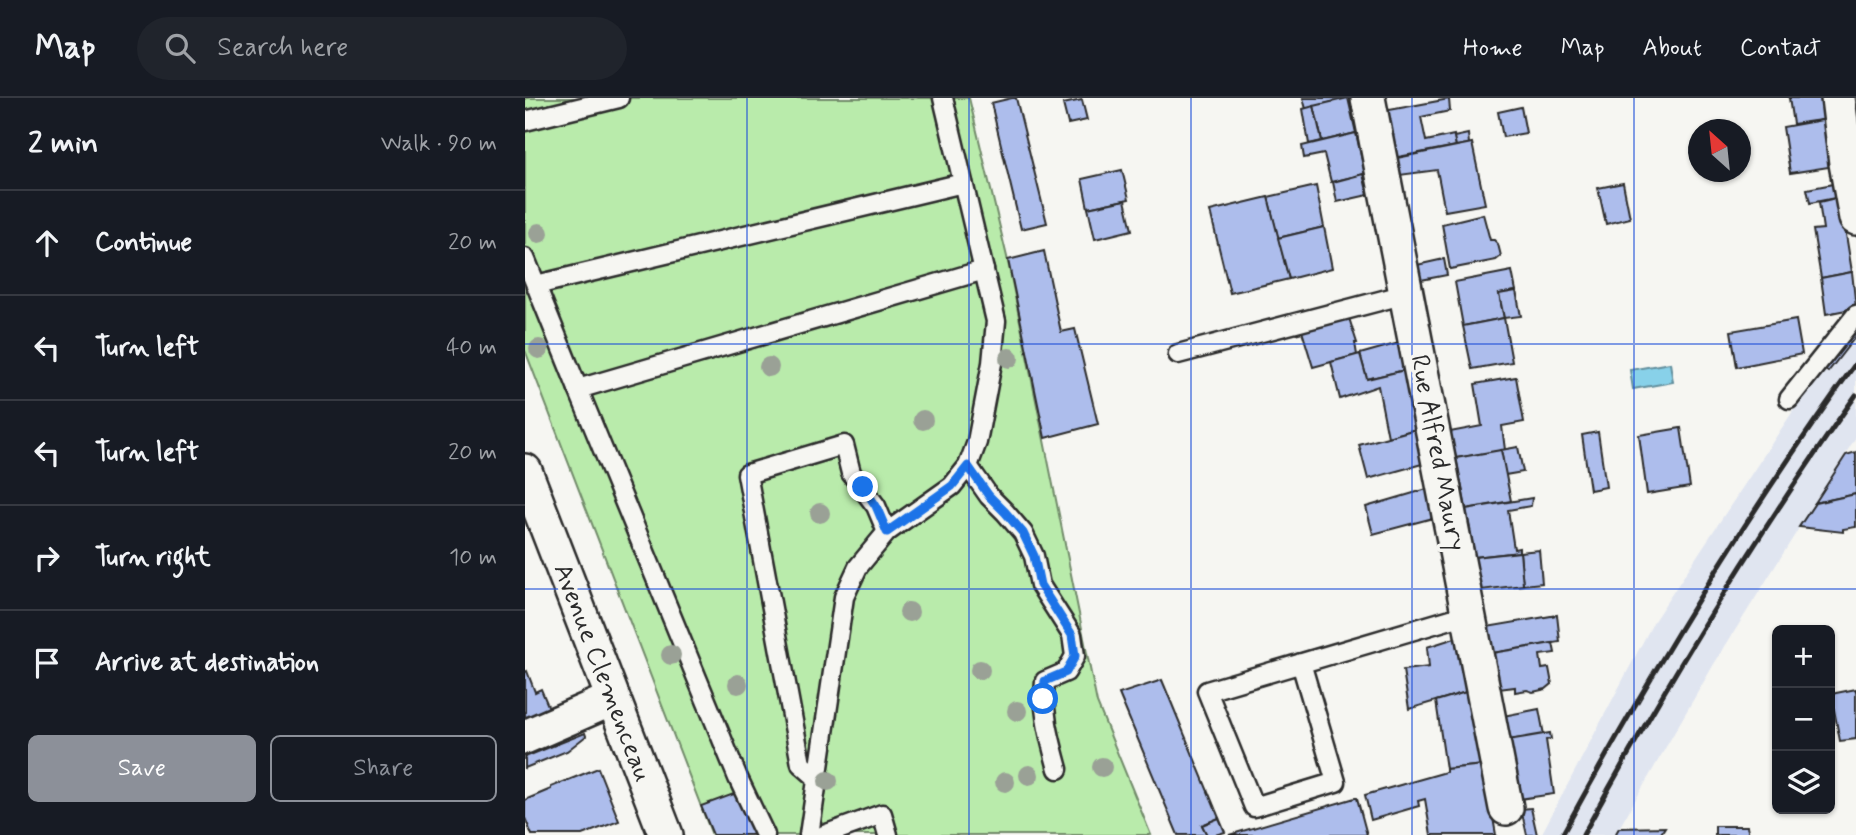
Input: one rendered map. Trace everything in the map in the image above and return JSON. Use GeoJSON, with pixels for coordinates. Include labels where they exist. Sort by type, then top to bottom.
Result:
{"type":"FeatureCollection","features":[{"type":"Feature","properties":{"kind":"street","name":"Rue Alfred Maury"},"geometry":{"type":"LineString","coordinates":[[1368,98],[1506,808]]}},
{"type":"Feature","properties":{"kind":"street"},"geometry":{"type":"LineString","coordinates":[[1838,98],[1856,218]]}},
{"type":"Feature","properties":{"kind":"street","name":"Avenue Clemenceau"},"geometry":{"type":"LineString","coordinates":[[525,471],[666,835]]}},
{"type":"Feature","properties":{"kind":"street"},"geometry":{"type":"LineString","coordinates":[[525,737],[612,699]]}},
{"type":"Feature","properties":{"kind":"lane"},"geometry":{"type":"LineString","coordinates":[[525,121],[619,98]]}},
{"type":"Feature","properties":{"kind":"lane"},"geometry":{"type":"LineString","coordinates":[[809,835],[844,597],[858,567],[887,532],[952,486],[968,466],[977,442],[992,363],[996,321],[943,98]]}},
{"type":"Feature","properties":{"kind":"lane"},"geometry":{"type":"LineString","coordinates":[[536,285],[963,183]]}},
{"type":"Feature","properties":{"kind":"lane"},"geometry":{"type":"LineString","coordinates":[[525,258],[738,778],[765,835]]}},
{"type":"Feature","properties":{"kind":"lane"},"geometry":{"type":"LineString","coordinates":[[578,389],[984,270]]}},
{"type":"Feature","properties":{"kind":"lane"},"geometry":{"type":"LineString","coordinates":[[1178,354],[1406,294]]}},
{"type":"Feature","properties":{"kind":"lane"},"geometry":{"type":"LineString","coordinates":[[1789,399],[1856,315]]}},
{"type":"Feature","properties":{"kind":"lane"},"geometry":{"type":"LineString","coordinates":[[817,778],[801,764],[747,474],[844,445],[851,473],[876,506],[887,532]]}},
{"type":"Feature","properties":{"kind":"lane"},"geometry":{"type":"LineString","coordinates":[[968,466],[989,496],[1023,533],[1034,556],[1040,585],[1072,635],[1075,656],[1066,672],[1045,681],[1043,699],[1045,719],[1058,769]]}},
{"type":"Feature","properties":{"kind":"lane"},"geometry":{"type":"LineString","coordinates":[[1301,663],[1336,782],[1254,807],[1207,691],[1301,663],[1468,614]]}},
{"type":"Feature","properties":{"kind":"lane"},"geometry":{"type":"LineString","coordinates":[[824,835],[882,814],[888,835]]}},
{"type":"Feature","properties":{"kind":"shaded area"},"geometry":{"type":"Polygon","coordinates":[[[1856,324],[1856,437],[1714,664],[1615,835],[1541,835],[1654,621],[1807,390],[1856,324]]]}},
{"type":"Feature","properties":{"kind":"green space"},"geometry":{"type":"Polygon","coordinates":[[[525,98],[969,98],[1007,257],[1097,703],[1151,835],[712,835],[525,350],[525,98]]]}},
{"type":"Feature","properties":{"kind":"water"},"geometry":{"type":"Polygon","coordinates":[[[1670,363],[1673,382],[1633,389],[1630,370],[1670,363]]]}},
{"type":"Feature","properties":{"kind":"building"},"geometry":{"type":"Polygon","coordinates":[[[1016,98],[1047,223],[1021,229],[991,103],[1016,98]]]}},
{"type":"Feature","properties":{"kind":"building"},"geometry":{"type":"Polygon","coordinates":[[[1303,98],[1347,98],[1306,109],[1303,98]]]}},
{"type":"Feature","properties":{"kind":"building"},"geometry":{"type":"Polygon","coordinates":[[[1348,98],[1356,133],[1322,141],[1314,106],[1348,98]]]}},
{"type":"Feature","properties":{"kind":"building"},"geometry":{"type":"Polygon","coordinates":[[[1789,98],[1824,98],[1828,119],[1793,124],[1789,98]]]}},
{"type":"Feature","properties":{"kind":"building"},"geometry":{"type":"Polygon","coordinates":[[[1449,99],[1450,111],[1421,117],[1426,141],[1454,135],[1456,146],[1393,158],[1384,111],[1449,99]]]}},
{"type":"Feature","properties":{"kind":"building"},"geometry":{"type":"Polygon","coordinates":[[[1082,100],[1087,120],[1068,124],[1063,104],[1082,100]]]}},
{"type":"Feature","properties":{"kind":"building"},"geometry":{"type":"Polygon","coordinates":[[[1314,106],[1322,141],[1309,144],[1303,109],[1314,106]]]}},
{"type":"Feature","properties":{"kind":"building"},"geometry":{"type":"Polygon","coordinates":[[[1521,107],[1526,133],[1503,137],[1498,112],[1521,107]]]}},
{"type":"Feature","properties":{"kind":"building"},"geometry":{"type":"Polygon","coordinates":[[[1828,119],[1835,166],[1790,173],[1783,127],[1828,119]]]}},
{"type":"Feature","properties":{"kind":"building"},"geometry":{"type":"Polygon","coordinates":[[[1356,133],[1365,174],[1331,182],[1324,154],[1304,158],[1302,146],[1356,133]]]}},
{"type":"Feature","properties":{"kind":"building"},"geometry":{"type":"Polygon","coordinates":[[[1468,134],[1469,144],[1456,146],[1454,137],[1468,134]]]}},
{"type":"Feature","properties":{"kind":"building"},"geometry":{"type":"Polygon","coordinates":[[[1472,143],[1485,204],[1445,211],[1437,170],[1400,175],[1397,158],[1472,143]]]}},
{"type":"Feature","properties":{"kind":"building"},"geometry":{"type":"Polygon","coordinates":[[[1122,170],[1129,199],[1088,208],[1082,179],[1122,170]]]}},
{"type":"Feature","properties":{"kind":"building"},"geometry":{"type":"Polygon","coordinates":[[[1363,174],[1368,195],[1337,202],[1333,182],[1363,174]]]}},
{"type":"Feature","properties":{"kind":"building"},"geometry":{"type":"Polygon","coordinates":[[[1623,183],[1630,218],[1606,224],[1598,188],[1623,183]]]}},
{"type":"Feature","properties":{"kind":"building"},"geometry":{"type":"Polygon","coordinates":[[[1838,183],[1840,197],[1810,203],[1807,189],[1838,183]]]}},
{"type":"Feature","properties":{"kind":"building"},"geometry":{"type":"Polygon","coordinates":[[[1316,186],[1324,227],[1278,238],[1268,197],[1316,186]]]}},
{"type":"Feature","properties":{"kind":"building"},"geometry":{"type":"Polygon","coordinates":[[[1268,197],[1289,279],[1230,293],[1210,211],[1268,197]]]}},
{"type":"Feature","properties":{"kind":"building"},"geometry":{"type":"Polygon","coordinates":[[[1840,197],[1852,272],[1821,278],[1813,230],[1823,229],[1819,202],[1840,197]]]}},
{"type":"Feature","properties":{"kind":"building"},"geometry":{"type":"Polygon","coordinates":[[[1125,200],[1132,230],[1095,239],[1088,208],[1125,200]]]}},
{"type":"Feature","properties":{"kind":"building"},"geometry":{"type":"Polygon","coordinates":[[[1483,214],[1490,240],[1498,244],[1501,256],[1496,260],[1450,269],[1442,224],[1483,214]]]}},
{"type":"Feature","properties":{"kind":"building"},"geometry":{"type":"Polygon","coordinates":[[[1324,227],[1332,268],[1289,279],[1278,238],[1324,227]]]}},
{"type":"Feature","properties":{"kind":"building"},"geometry":{"type":"Polygon","coordinates":[[[1044,251],[1061,332],[1075,329],[1098,424],[1045,438],[1008,260],[1044,251]]]}},
{"type":"Feature","properties":{"kind":"building"},"geometry":{"type":"Polygon","coordinates":[[[1444,259],[1447,275],[1421,280],[1417,265],[1444,259]]]}},
{"type":"Feature","properties":{"kind":"building"},"geometry":{"type":"Polygon","coordinates":[[[1512,271],[1516,291],[1499,294],[1504,318],[1463,326],[1455,282],[1512,271]]]}},
{"type":"Feature","properties":{"kind":"building"},"geometry":{"type":"Polygon","coordinates":[[[1852,272],[1856,308],[1826,314],[1821,278],[1852,272]]]}},
{"type":"Feature","properties":{"kind":"building"},"geometry":{"type":"Polygon","coordinates":[[[1516,291],[1521,316],[1504,318],[1499,294],[1516,291]]]}},
{"type":"Feature","properties":{"kind":"building"},"geometry":{"type":"Polygon","coordinates":[[[1349,318],[1357,343],[1357,355],[1313,367],[1302,331],[1349,318]]]}},
{"type":"Feature","properties":{"kind":"building"},"geometry":{"type":"Polygon","coordinates":[[[1504,318],[1512,362],[1472,369],[1463,326],[1504,318]]]}},
{"type":"Feature","properties":{"kind":"building"},"geometry":{"type":"Polygon","coordinates":[[[1796,320],[1802,354],[1737,367],[1731,331],[1796,320]]]}},
{"type":"Feature","properties":{"kind":"building"},"geometry":{"type":"Polygon","coordinates":[[[1848,330],[1856,336],[1828,372],[1819,366],[1848,330]]]}},
{"type":"Feature","properties":{"kind":"building"},"geometry":{"type":"Polygon","coordinates":[[[1399,343],[1405,370],[1367,379],[1360,354],[1399,343]]]}},
{"type":"Feature","properties":{"kind":"building"},"geometry":{"type":"Polygon","coordinates":[[[1360,354],[1367,379],[1405,370],[1416,429],[1388,437],[1378,386],[1340,399],[1331,362],[1360,354]]]}},
{"type":"Feature","properties":{"kind":"building"},"geometry":{"type":"Polygon","coordinates":[[[1516,377],[1524,422],[1502,426],[1505,450],[1456,458],[1450,432],[1482,426],[1475,384],[1516,377]]]}},
{"type":"Feature","properties":{"kind":"building"},"geometry":{"type":"Polygon","coordinates":[[[1681,428],[1690,487],[1647,494],[1639,435],[1681,428]]]}},
{"type":"Feature","properties":{"kind":"building"},"geometry":{"type":"Polygon","coordinates":[[[1416,429],[1422,464],[1368,479],[1359,445],[1416,429]]]}},
{"type":"Feature","properties":{"kind":"building"},"geometry":{"type":"Polygon","coordinates":[[[1598,432],[1606,487],[1590,490],[1582,435],[1598,432]]]}},
{"type":"Feature","properties":{"kind":"building"},"geometry":{"type":"Polygon","coordinates":[[[1518,447],[1523,472],[1505,475],[1501,450],[1518,447]]]}},
{"type":"Feature","properties":{"kind":"building"},"geometry":{"type":"Polygon","coordinates":[[[1501,450],[1511,501],[1466,509],[1456,458],[1501,450]]]}},
{"type":"Feature","properties":{"kind":"building"},"geometry":{"type":"Polygon","coordinates":[[[1856,452],[1856,494],[1815,503],[1846,455],[1856,452]]]}},
{"type":"Feature","properties":{"kind":"building"},"geometry":{"type":"Polygon","coordinates":[[[1427,489],[1433,518],[1373,534],[1366,507],[1427,489]]]}},
{"type":"Feature","properties":{"kind":"building"},"geometry":{"type":"Polygon","coordinates":[[[1856,494],[1856,527],[1843,529],[1843,532],[1799,527],[1815,503],[1856,494]]]}},
{"type":"Feature","properties":{"kind":"building"},"geometry":{"type":"Polygon","coordinates":[[[1532,498],[1531,506],[1508,510],[1514,549],[1519,548],[1519,552],[1475,557],[1466,509],[1532,498]]]}},
{"type":"Feature","properties":{"kind":"building"},"geometry":{"type":"Polygon","coordinates":[[[1539,550],[1542,583],[1523,585],[1520,552],[1539,550]]]}},
{"type":"Feature","properties":{"kind":"building"},"geometry":{"type":"Polygon","coordinates":[[[1520,552],[1523,585],[1481,590],[1475,557],[1520,552]]]}},
{"type":"Feature","properties":{"kind":"building"},"geometry":{"type":"Polygon","coordinates":[[[1557,615],[1560,642],[1492,653],[1487,627],[1557,615]]]}},
{"type":"Feature","properties":{"kind":"building"},"geometry":{"type":"Polygon","coordinates":[[[1455,638],[1466,692],[1409,709],[1403,670],[1429,667],[1427,647],[1455,638]]]}},
{"type":"Feature","properties":{"kind":"building"},"geometry":{"type":"Polygon","coordinates":[[[1553,643],[1555,653],[1540,655],[1542,669],[1549,668],[1552,684],[1546,689],[1533,692],[1515,692],[1515,687],[1499,689],[1492,653],[1553,643]]]}},
{"type":"Feature","properties":{"kind":"building"},"geometry":{"type":"Polygon","coordinates":[[[527,671],[535,692],[541,689],[549,708],[525,719],[525,672],[527,671]]]}},
{"type":"Feature","properties":{"kind":"building"},"geometry":{"type":"Polygon","coordinates":[[[1162,680],[1219,818],[1202,825],[1207,835],[1178,835],[1119,694],[1162,680]]]}},
{"type":"Feature","properties":{"kind":"building"},"geometry":{"type":"Polygon","coordinates":[[[1856,689],[1856,739],[1840,741],[1835,715],[1835,693],[1856,689]]]}},
{"type":"Feature","properties":{"kind":"building"},"geometry":{"type":"Polygon","coordinates":[[[1466,692],[1469,709],[1474,709],[1484,765],[1446,769],[1436,701],[1466,692]]]}},
{"type":"Feature","properties":{"kind":"building"},"geometry":{"type":"Polygon","coordinates":[[[1539,709],[1544,735],[1508,740],[1503,716],[1539,709]]]}},
{"type":"Feature","properties":{"kind":"building"},"geometry":{"type":"Polygon","coordinates":[[[585,733],[586,736],[567,751],[525,768],[525,757],[585,733]]]}},
{"type":"Feature","properties":{"kind":"building"},"geometry":{"type":"Polygon","coordinates":[[[1550,733],[1551,739],[1546,740],[1554,794],[1519,799],[1508,740],[1550,733]]]}},
{"type":"Feature","properties":{"kind":"building"},"geometry":{"type":"Polygon","coordinates":[[[1484,765],[1496,835],[1431,835],[1425,799],[1418,801],[1419,806],[1371,820],[1365,795],[1446,772],[1446,769],[1484,765]]]}},
{"type":"Feature","properties":{"kind":"building"},"geometry":{"type":"Polygon","coordinates":[[[598,768],[619,821],[582,835],[532,835],[525,818],[525,800],[598,768]]]}},
{"type":"Feature","properties":{"kind":"building"},"geometry":{"type":"Polygon","coordinates":[[[742,791],[758,835],[713,835],[701,806],[742,791]]]}},
{"type":"Feature","properties":{"kind":"building"},"geometry":{"type":"Polygon","coordinates":[[[1355,798],[1367,835],[1229,835],[1355,798]]]}},
{"type":"Feature","properties":{"kind":"building"},"geometry":{"type":"Polygon","coordinates":[[[1531,808],[1537,835],[1527,835],[1521,809],[1531,808]]]}},
{"type":"Feature","properties":{"kind":"building"},"geometry":{"type":"Polygon","coordinates":[[[1219,818],[1225,832],[1207,835],[1202,825],[1219,818]]]}},
{"type":"Feature","properties":{"kind":"building"},"geometry":{"type":"Polygon","coordinates":[[[1715,826],[1747,826],[1749,835],[1715,835],[1715,826]]]}},
{"type":"Feature","properties":{"kind":"building"},"geometry":{"type":"Polygon","coordinates":[[[1665,827],[1660,835],[1615,835],[1619,828],[1665,827]]]}},
{"type":"Feature","properties":{"kind":"railway"},"geometry":{"type":"LineString","coordinates":[[1562,835],[1701,594],[1856,363]]}},
{"type":"Feature","properties":{"kind":"railway"},"geometry":{"type":"LineString","coordinates":[[1583,835],[1713,611],[1856,395]]}},
{"type":"Feature","properties":{"kind":"route"},"geometry":{"type":"LineString","coordinates":[[863,487],[876,506],[887,532],[952,486],[968,466],[989,496],[1023,533],[1034,556],[1040,585],[1072,635],[1075,656],[1066,672],[1045,681],[1043,699]]}}]}
